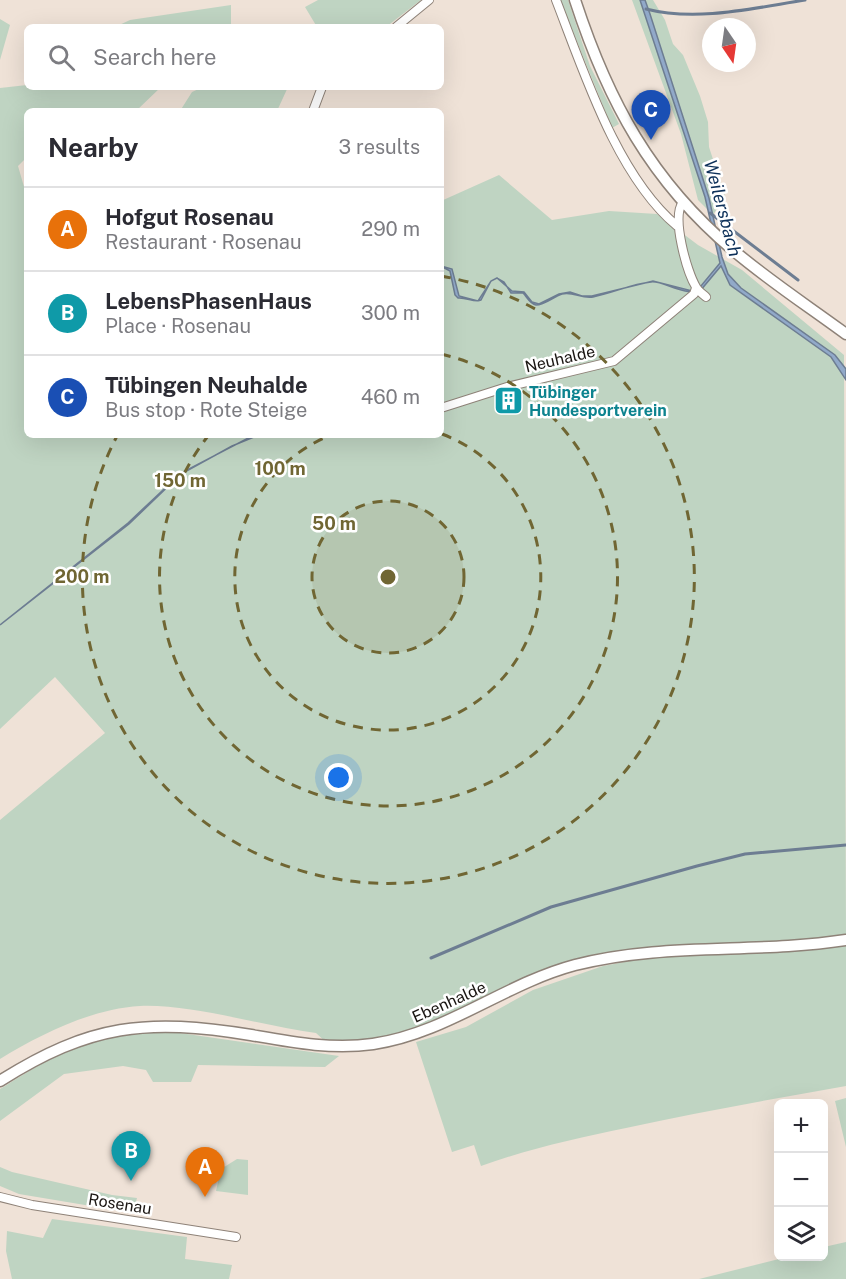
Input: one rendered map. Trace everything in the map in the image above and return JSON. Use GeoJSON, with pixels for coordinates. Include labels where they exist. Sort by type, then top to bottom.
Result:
{"type":"FeatureCollection","features":[{"type":"Feature","properties":{"kind":"street"},"geometry":{"type":"LineString","coordinates":[[400,24],[429,0]]}},
{"type":"Feature","properties":{"kind":"street"},"geometry":{"type":"LineString","coordinates":[[556,0],[583,71],[610,130],[635,176],[661,212],[677,226]]}},
{"type":"Feature","properties":{"kind":"street"},"geometry":{"type":"LineString","coordinates":[[575,0],[597,64],[621,114],[645,154],[685,205],[744,259],[846,334]]}},
{"type":"Feature","properties":{"kind":"street"},"geometry":{"type":"LineString","coordinates":[[314,108],[321,90]]}},
{"type":"Feature","properties":{"kind":"street"},"geometry":{"type":"LineString","coordinates":[[685,205],[677,211],[677,226],[696,288],[706,297]]}},
{"type":"Feature","properties":{"kind":"street","name":"Neuhalde"},"geometry":{"type":"LineString","coordinates":[[444,407],[507,387],[614,361],[694,294],[696,288]]}},
{"type":"Feature","properties":{"kind":"street","name":"Ebenhalde"},"geometry":{"type":"LineString","coordinates":[[0,1081],[51,1051],[90,1035],[116,1029],[182,1026],[312,1044],[370,1044],[428,1031],[538,977],[592,962],[654,952],[846,940]]}},
{"type":"Feature","properties":{"kind":"street","name":"Rosenau"},"geometry":{"type":"LineString","coordinates":[[0,1197],[42,1207],[236,1237]]}},
{"type":"Feature","properties":{"kind":"green space"},"geometry":{"type":"Polygon","coordinates":[[[318,0],[421,0],[390,24],[315,24],[305,7],[318,0]]]}},
{"type":"Feature","properties":{"kind":"green space"},"geometry":{"type":"Polygon","coordinates":[[[560,0],[568,0],[590,66],[619,124],[612,128],[560,0]]]}},
{"type":"Feature","properties":{"kind":"green space"},"geometry":{"type":"Polygon","coordinates":[[[632,0],[653,0],[665,20],[673,44],[683,55],[700,96],[708,122],[709,147],[725,196],[713,215],[698,200],[681,134],[632,0]]]}},
{"type":"Feature","properties":{"kind":"green space"},"geometry":{"type":"Polygon","coordinates":[[[231,5],[231,24],[121,24],[130,20],[231,5]]]}},
{"type":"Feature","properties":{"kind":"green space"},"geometry":{"type":"Polygon","coordinates":[[[0,19],[10,25],[0,60],[0,19]]]}},
{"type":"Feature","properties":{"kind":"green space"},"geometry":{"type":"Polygon","coordinates":[[[24,85],[24,90],[158,90],[139,108],[24,108],[24,160],[18,166],[24,187],[24,438],[444,438],[444,200],[499,175],[552,220],[609,211],[657,214],[698,245],[742,270],[844,355],[846,940],[574,966],[428,1031],[329,1045],[316,1033],[205,1012],[161,1006],[122,1008],[67,1024],[0,1059],[0,820],[105,733],[55,677],[0,729],[0,88],[24,85]]]}},
{"type":"Feature","properties":{"kind":"green space"},"geometry":{"type":"Polygon","coordinates":[[[196,90],[287,90],[278,108],[182,108],[192,92],[196,90]]]}},
{"type":"Feature","properties":{"kind":"green space"},"geometry":{"type":"Polygon","coordinates":[[[846,943],[846,1086],[708,1111],[590,1136],[535,1149],[481,1166],[474,1145],[452,1152],[416,1042],[466,1027],[533,990],[603,966],[673,953],[846,943]]]}},
{"type":"Feature","properties":{"kind":"green space"},"geometry":{"type":"Polygon","coordinates":[[[173,1032],[339,1056],[325,1067],[198,1065],[191,1082],[153,1082],[146,1070],[123,1066],[64,1074],[0,1121],[0,1089],[60,1054],[108,1037],[173,1032]]]}},
{"type":"Feature","properties":{"kind":"green space"},"geometry":{"type":"Polygon","coordinates":[[[846,1098],[846,1147],[835,1101],[846,1098]]]}},
{"type":"Feature","properties":{"kind":"green space"},"geometry":{"type":"Polygon","coordinates":[[[237,1159],[248,1160],[248,1195],[216,1191],[221,1169],[237,1159]]]}},
{"type":"Feature","properties":{"kind":"green space"},"geometry":{"type":"Polygon","coordinates":[[[0,1167],[12,1172],[112,1195],[137,1198],[133,1213],[19,1194],[0,1186],[0,1167]]]}},
{"type":"Feature","properties":{"kind":"green space"},"geometry":{"type":"Polygon","coordinates":[[[52,1219],[187,1237],[185,1259],[232,1265],[229,1279],[12,1279],[6,1251],[7,1231],[43,1238],[52,1219]]]}},
{"type":"Feature","properties":{"kind":"green space"},"geometry":{"type":"Polygon","coordinates":[[[846,1242],[846,1279],[699,1279],[774,1260],[828,1261],[828,1246],[846,1242]]]}},
{"type":"Feature","properties":{"kind":"water"},"geometry":{"type":"Polygon","coordinates":[[[640,0],[645,0],[650,14],[709,198],[728,274],[741,288],[835,355],[846,369],[846,380],[831,357],[730,285],[721,266],[700,291],[696,292],[720,263],[705,197],[640,0]]]}},
{"type":"Feature","properties":{"kind":"water"},"geometry":{"type":"Polygon","coordinates":[[[444,267],[452,269],[459,296],[477,301],[458,298],[455,295],[450,271],[444,267]]]}},
{"type":"Feature","properties":{"kind":"water"},"geometry":{"type":"Polygon","coordinates":[[[491,281],[481,300],[478,301],[491,281]]]}},
{"type":"Feature","properties":{"kind":"water"},"geometry":{"type":"Polygon","coordinates":[[[653,281],[695,292],[656,282],[646,283],[653,281]]]}},
{"type":"Feature","properties":{"kind":"water"},"geometry":{"type":"Polygon","coordinates":[[[507,287],[512,291],[524,292],[532,302],[539,304],[559,294],[570,292],[592,296],[624,288],[593,297],[585,297],[570,293],[562,294],[543,304],[536,305],[530,302],[523,293],[511,293],[507,287]]]}},
{"type":"Feature","properties":{"kind":"water"},"geometry":{"type":"Polygon","coordinates":[[[216,455],[181,474],[129,524],[0,625],[128,523],[181,473],[216,455]]]}},
{"type":"Feature","properties":{"kind":"waterway"},"geometry":{"type":"LineString","coordinates":[[646,9],[665,13],[705,14],[805,0]]}},
{"type":"Feature","properties":{"kind":"waterway","name":"Weilersbach"},"geometry":{"type":"LineString","coordinates":[[710,213],[798,280]]}},
{"type":"Feature","properties":{"kind":"waterway"},"geometry":{"type":"LineString","coordinates":[[431,958],[551,907],[697,866],[745,854],[846,845]]}},
{"type":"Feature","properties":{"kind":"place","name":"Tübingen Neuhalde"},"geometry":{"type":"Point","coordinates":[651,140]}},
{"type":"Feature","properties":{"kind":"place","name":"Tübinger Hundesportverein"},"geometry":{"type":"Point","coordinates":[508,401]}},
{"type":"Feature","properties":{"kind":"place","name":"LebensPhasenHaus"},"geometry":{"type":"Point","coordinates":[131,1181]}},
{"type":"Feature","properties":{"kind":"place","name":"Hofgut Rosenau"},"geometry":{"type":"Point","coordinates":[205,1197]}}]}
